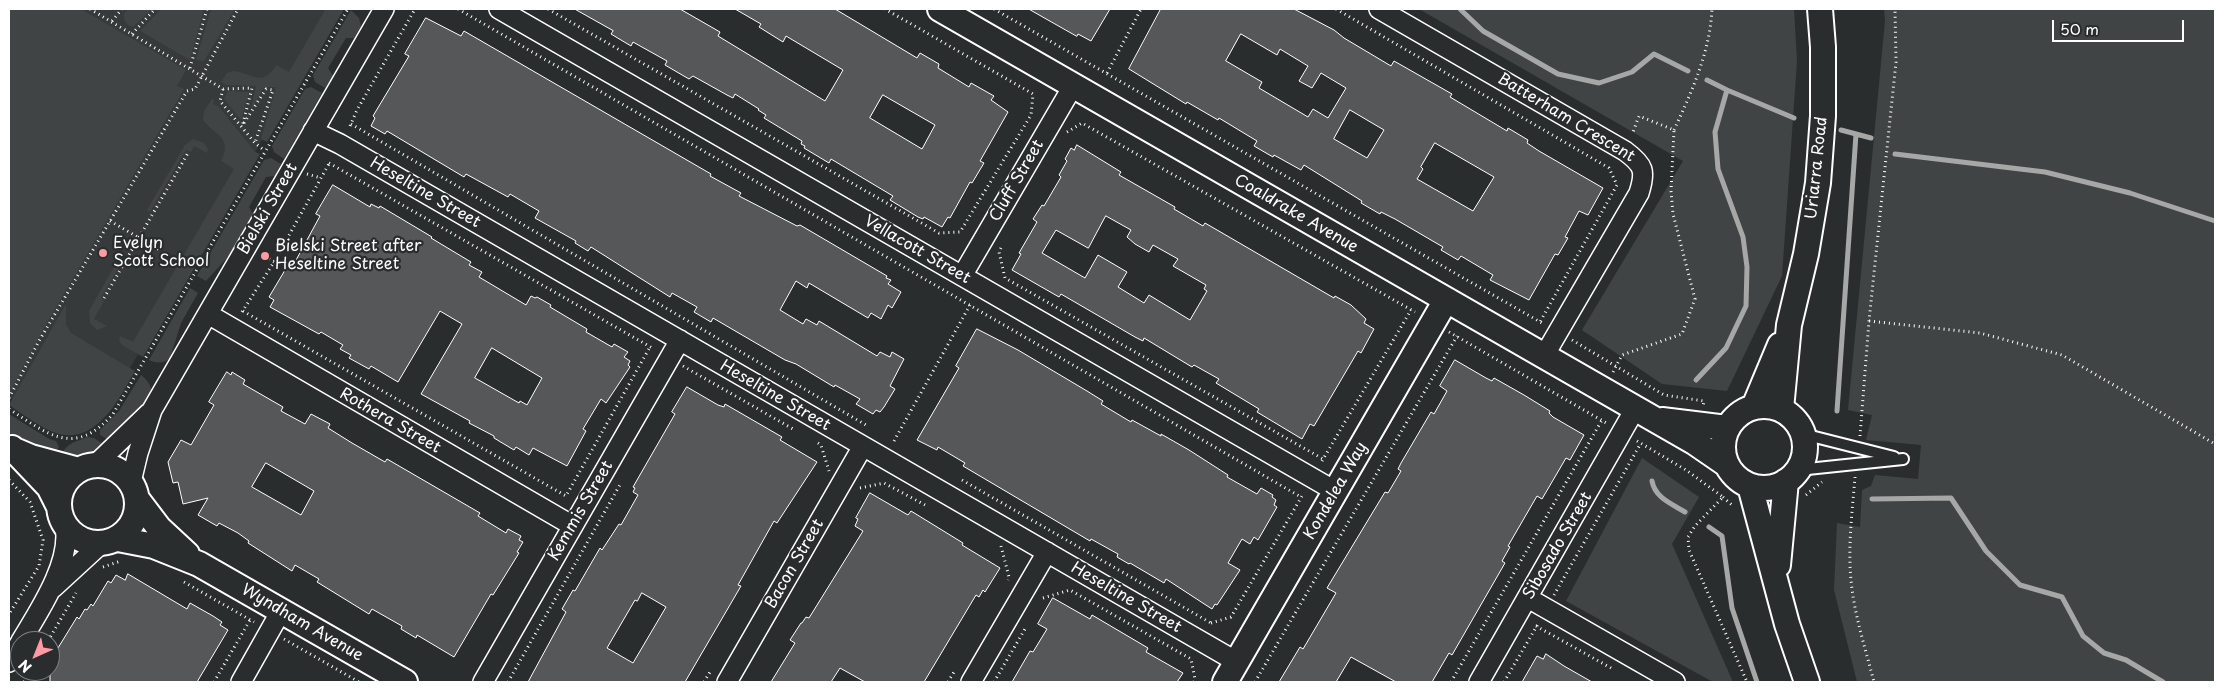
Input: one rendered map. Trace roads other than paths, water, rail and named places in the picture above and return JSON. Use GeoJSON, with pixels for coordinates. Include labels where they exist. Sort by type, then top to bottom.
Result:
{"type":"FeatureCollection","features":[{"type":"Feature","properties":{"kind":"street","name":"Bielski Street"},"geometry":{"type":"LineString","coordinates":[[134,491],[138,453],[152,410],[384,9]]}},
{"type":"Feature","properties":{"kind":"street","name":"Vellacott Street"},"geometry":{"type":"LineString","coordinates":[[500,9],[1336,491]]}},
{"type":"Feature","properties":{"kind":"street","name":"Coaldrake Avenue"},"geometry":{"type":"LineString","coordinates":[[940,9],[1544,356],[1726,464]]}},
{"type":"Feature","properties":{"kind":"street","name":"Batterham Crescent"},"geometry":{"type":"LineString","coordinates":[[1379,9],[1625,151],[1639,161],[1644,179],[1638,193],[1544,356]]}},
{"type":"Feature","properties":{"kind":"street","name":"Uriarra Road"},"geometry":{"type":"LineString","coordinates":[[1781,410],[1789,325],[1806,254],[1818,183],[1823,116],[1820,9]]}},
{"type":"Feature","properties":{"kind":"street","name":"Cluff Street"},"geometry":{"type":"LineString","coordinates":[[962,276],[1073,86]]}},
{"type":"Feature","properties":{"kind":"street","name":"Heseltine Street"},"geometry":{"type":"LineString","coordinates":[[313,131],[340,144],[1046,552],[1231,672]]}},
{"type":"Feature","properties":{"kind":"street","name":"Kondelea Way"},"geometry":{"type":"LineString","coordinates":[[1231,672],[1446,300]]}},
{"type":"Feature","properties":{"kind":"street","name":"Rothera Street"},"geometry":{"type":"LineString","coordinates":[[208,314],[573,526]]}},
{"type":"Feature","properties":{"kind":"street","name":"Uriarra Road"},"geometry":{"type":"LineString","coordinates":[[1754,407],[1789,325]]}},
{"type":"Feature","properties":{"kind":"street","name":"Kemmis Street"},"geometry":{"type":"LineString","coordinates":[[483,682],[680,340]]}},
{"type":"Feature","properties":{"kind":"street"},"geometry":{"type":"LineString","coordinates":[[1776,579],[1792,476],[1803,459],[1805,447],[1803,434],[1791,416],[1781,410],[1768,406],[1754,407],[1743,411],[1727,428],[1723,440],[1726,464],[1732,473],[1750,486],[1763,488],[1775,486],[1792,476]]}},
{"type":"Feature","properties":{"kind":"street","name":"Bielski Street"},"geometry":{"type":"LineString","coordinates":[[87,467],[152,410]]}},
{"type":"Feature","properties":{"kind":"street","name":"Coaldrake Avenue"},"geometry":{"type":"LineString","coordinates":[[1644,414],[1727,428]]}},
{"type":"Feature","properties":{"kind":"street","name":"Sibosado Street"},"geometry":{"type":"LineString","coordinates":[[1479,682],[1622,432],[1644,414]]}},
{"type":"Feature","properties":{"kind":"street","name":"Bacon Street"},"geometry":{"type":"LineString","coordinates":[[727,682],[863,446]]}},
{"type":"Feature","properties":{"kind":"street"},"geometry":{"type":"LineString","coordinates":[[10,447],[31,457],[87,467],[115,469],[134,491],[137,511],[134,522],[114,547],[52,588]]}},
{"type":"Feature","properties":{"kind":"street"},"geometry":{"type":"LineString","coordinates":[[10,447],[49,487],[72,534],[81,540],[114,547]]}},
{"type":"Feature","properties":{"kind":"street"},"geometry":{"type":"LineString","coordinates":[[27,631],[52,588],[67,535],[62,516],[60,495],[63,485],[70,476],[87,467]]}},
{"type":"Feature","properties":{"kind":"street"},"geometry":{"type":"LineString","coordinates":[[1750,486],[1788,624],[1807,682]]}},
{"type":"Feature","properties":{"kind":"street","name":"Wyndham Avenue"},"geometry":{"type":"LineString","coordinates":[[134,491],[166,535],[199,564]]}},
{"type":"Feature","properties":{"kind":"street","name":"Wyndham Avenue"},"geometry":{"type":"LineString","coordinates":[[114,547],[154,546],[199,564],[405,682]]}},
{"type":"Feature","properties":{"kind":"street"},"geometry":{"type":"LineString","coordinates":[[971,682],[1046,552]]}},
{"type":"Feature","properties":{"kind":"street"},"geometry":{"type":"LineString","coordinates":[[1528,598],[1675,682]]}},
{"type":"Feature","properties":{"kind":"street"},"geometry":{"type":"LineString","coordinates":[[241,682],[281,611]]}},
{"type":"Feature","properties":{"kind":"lane"},"geometry":{"type":"LineString","coordinates":[[1792,476],[1903,459],[1803,434]]}},
{"type":"Feature","properties":{"kind":"waterway"},"geometry":{"type":"LineString","coordinates":[[1460,9],[1483,31],[1558,74],[1599,83],[1632,72],[1654,54],[1688,71]]}},
{"type":"Feature","properties":{"kind":"waterway"},"geometry":{"type":"LineString","coordinates":[[1696,380],[1726,348],[1746,306],[1747,267],[1743,237],[1718,169],[1715,132],[1727,90],[1707,80]]}},
{"type":"Feature","properties":{"kind":"waterway"},"geometry":{"type":"LineString","coordinates":[[1727,90],[1794,118]]}},
{"type":"Feature","properties":{"kind":"waterway"},"geometry":{"type":"LineString","coordinates":[[1841,130],[1871,138]]}},
{"type":"Feature","properties":{"kind":"waterway"},"geometry":{"type":"LineString","coordinates":[[1837,411],[1856,134]]}},
{"type":"Feature","properties":{"kind":"waterway"},"geometry":{"type":"LineString","coordinates":[[1895,154],[2045,172],[2130,193],[2215,221]]}},
{"type":"Feature","properties":{"kind":"waterway"},"geometry":{"type":"LineString","coordinates":[[1652,481],[1660,496],[1685,512]]}},
{"type":"Feature","properties":{"kind":"waterway"},"geometry":{"type":"LineString","coordinates":[[1872,499],[1951,498],[1986,551],[2020,585],[2062,597],[2083,636],[2104,653],[2126,660],[2163,682]]}},
{"type":"Feature","properties":{"kind":"waterway"},"geometry":{"type":"LineString","coordinates":[[1709,527],[1722,536],[1732,608],[1757,682]]}},
{"type":"Feature","properties":{"kind":"place","name":"Evelyn Scott School"},"geometry":{"type":"Point","coordinates":[103,253]}},
{"type":"Feature","properties":{"kind":"place","name":"Bielski Street after Heseltine Street"},"geometry":{"type":"Point","coordinates":[265,256]}}]}
